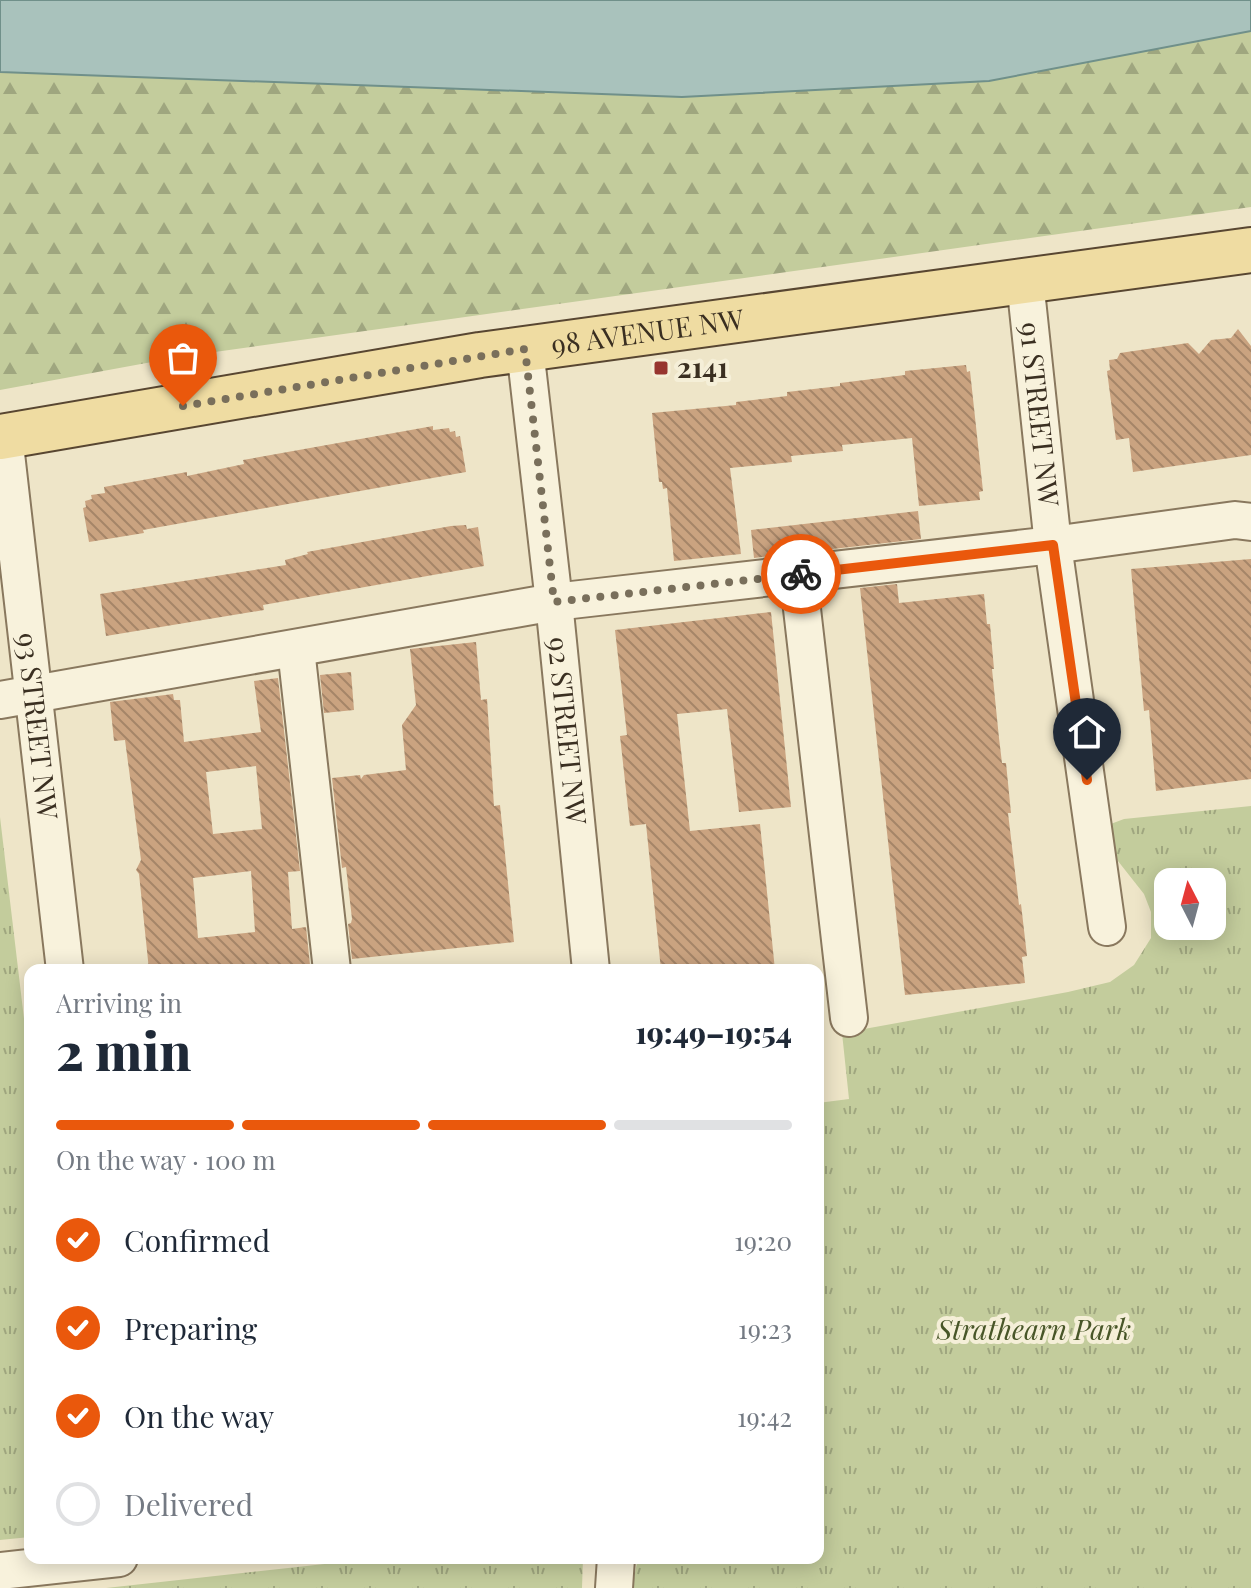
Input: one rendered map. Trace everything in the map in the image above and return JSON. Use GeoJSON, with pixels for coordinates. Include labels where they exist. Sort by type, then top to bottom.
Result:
{"type":"FeatureCollection","features":[{"type":"Feature","properties":{"kind":"main road","name":"98 AVENUE NW"},"geometry":{"type":"LineString","coordinates":[[2,436],[525,349],[1251,250]]}},
{"type":"Feature","properties":{"kind":"street","name":"91 STREET NW"},"geometry":{"type":"LineString","coordinates":[[1025,281],[1053,545],[1107,927]]}},
{"type":"Feature","properties":{"kind":"street","name":"92 STREET NW"},"geometry":{"type":"LineString","coordinates":[[525,349],[590,964]]}},
{"type":"Feature","properties":{"kind":"street","name":"93 STREET NW"},"geometry":{"type":"LineString","coordinates":[[2,436],[17,697],[64,964]]}},
{"type":"Feature","properties":{"kind":"street"},"geometry":{"type":"LineString","coordinates":[[17,697],[554,602],[1053,545],[1235,520],[1251,522]]}},
{"type":"Feature","properties":{"kind":"street"},"geometry":{"type":"LineString","coordinates":[[798,574],[849,1018]]}},
{"type":"Feature","properties":{"kind":"street"},"geometry":{"type":"LineString","coordinates":[[296,649],[331,964]]}},
{"type":"Feature","properties":{"kind":"street"},"geometry":{"type":"LineString","coordinates":[[0,1571],[64,1564]]}},
{"type":"Feature","properties":{"kind":"street"},"geometry":{"type":"LineString","coordinates":[[614,1588],[616,1564]]}},
{"type":"Feature","properties":{"kind":"green space"},"geometry":{"type":"Polygon","coordinates":[[[1251,31],[1251,207],[179,357],[0,390],[0,72],[682,97],[989,81],[1251,31]]]}},
{"type":"Feature","properties":{"kind":"green space","name":"Strathearn Park"},"geometry":{"type":"Polygon","coordinates":[[[1251,806],[1251,1588],[632,1588],[637,1564],[824,1564],[824,1102],[849,1099],[842,1033],[1110,982],[1134,965],[1151,938],[1151,912],[1144,894],[1114,856],[1108,825],[1124,819],[1251,806]]]}},
{"type":"Feature","properties":{"kind":"green space"},"geometry":{"type":"Polygon","coordinates":[[[0,817],[24,1019],[24,1538],[0,1540],[0,817]]]}},
{"type":"Feature","properties":{"kind":"green space"},"geometry":{"type":"Polygon","coordinates":[[[324,1564],[583,1564],[582,1588],[106,1588],[324,1564]]]}},
{"type":"Feature","properties":{"kind":"water"},"geometry":{"type":"Polygon","coordinates":[[[0,0],[1251,0],[1251,31],[989,81],[682,97],[0,72],[0,0]]]}},
{"type":"Feature","properties":{"kind":"building"},"geometry":{"type":"Polygon","coordinates":[[[1238,329],[1251,346],[1251,455],[1133,472],[1129,438],[1116,440],[1107,371],[1110,370],[1109,360],[1117,359],[1120,353],[1188,343],[1199,354],[1211,340],[1231,338],[1238,329]]]}},
{"type":"Feature","properties":{"kind":"building"},"geometry":{"type":"Polygon","coordinates":[[[966,365],[967,372],[970,371],[983,491],[979,492],[980,500],[919,506],[912,438],[842,445],[843,451],[791,456],[792,462],[730,468],[741,554],[674,561],[667,488],[663,489],[662,482],[659,482],[652,413],[736,405],[736,402],[787,396],[787,392],[905,375],[905,371],[966,365]]]}},
{"type":"Feature","properties":{"kind":"building"},"geometry":{"type":"Polygon","coordinates":[[[433,426],[433,430],[449,428],[450,432],[455,431],[456,437],[460,436],[466,472],[89,542],[83,508],[86,507],[85,501],[92,499],[91,495],[105,493],[104,487],[187,472],[187,476],[244,464],[243,460],[433,426]]]}},
{"type":"Feature","properties":{"kind":"building"},"geometry":{"type":"Polygon","coordinates":[[[918,511],[921,539],[754,558],[751,530],[918,511]]]}},
{"type":"Feature","properties":{"kind":"building"},"geometry":{"type":"Polygon","coordinates":[[[466,525],[467,529],[478,527],[484,566],[263,605],[264,610],[106,636],[100,594],[286,565],[285,560],[307,552],[466,525]]]}},
{"type":"Feature","properties":{"kind":"building"},"geometry":{"type":"Polygon","coordinates":[[[1251,559],[1251,779],[1156,791],[1149,710],[1144,711],[1131,569],[1251,559]]]}},
{"type":"Feature","properties":{"kind":"building"},"geometry":{"type":"Polygon","coordinates":[[[897,584],[899,603],[984,594],[987,624],[990,624],[999,738],[1002,763],[1006,763],[1011,813],[1008,813],[1027,956],[1022,957],[1025,983],[905,995],[860,588],[897,584]]]}},
{"type":"Feature","properties":{"kind":"building"},"geometry":{"type":"Polygon","coordinates":[[[771,612],[791,807],[739,812],[727,709],[677,714],[690,831],[760,824],[774,964],[660,964],[646,824],[630,826],[620,736],[627,735],[615,630],[771,612]]]}},
{"type":"Feature","properties":{"kind":"building"},"geometry":{"type":"Polygon","coordinates":[[[476,642],[481,700],[487,699],[494,806],[500,805],[514,942],[352,959],[348,924],[352,919],[346,867],[342,868],[332,778],[360,775],[361,779],[364,775],[406,770],[402,725],[416,705],[410,649],[476,642]]]}},
{"type":"Feature","properties":{"kind":"building"},"geometry":{"type":"Polygon","coordinates":[[[351,672],[354,710],[324,713],[320,675],[351,672]]]}},
{"type":"Feature","properties":{"kind":"building"},"geometry":{"type":"Polygon","coordinates":[[[278,678],[300,871],[288,872],[292,929],[306,927],[310,964],[148,964],[139,874],[136,870],[141,860],[125,740],[114,741],[110,702],[173,694],[174,700],[180,700],[184,742],[261,732],[254,681],[278,678]],[[256,766],[206,772],[213,834],[262,829],[256,766]],[[251,871],[193,878],[198,938],[255,932],[251,871]]]}},
{"type":"Feature","properties":{"kind":"way so far"},"geometry":{"type":"LineString","coordinates":[[183,406],[525,349],[554,602],[801,574]]}},
{"type":"Feature","properties":{"kind":"place","name":"2141"},"geometry":{"type":"Point","coordinates":[661,368]}},
{"type":"Feature","properties":{"kind":"route"},"geometry":{"type":"LineString","coordinates":[[801,574],[1053,545],[1087,780]]}}]}
